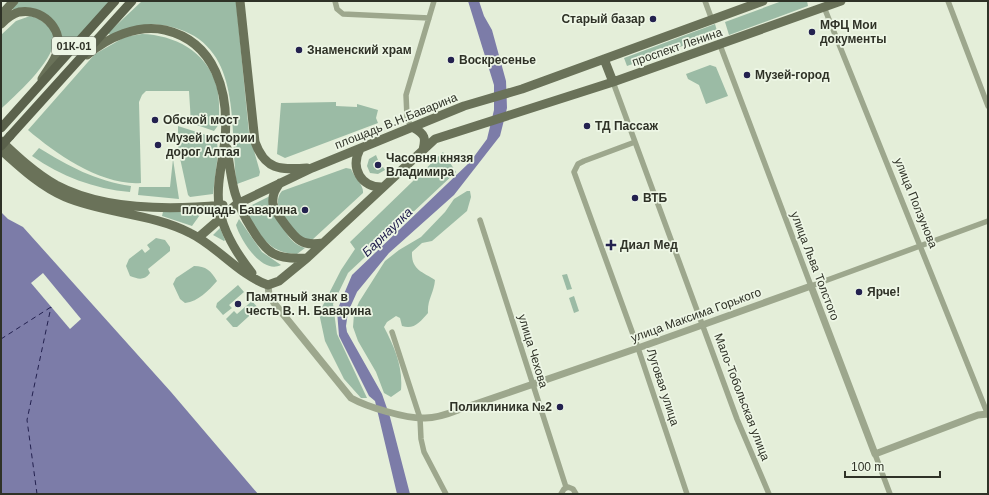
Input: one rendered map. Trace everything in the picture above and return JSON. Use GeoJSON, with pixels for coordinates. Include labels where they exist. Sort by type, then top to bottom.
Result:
{"type":"FeatureCollection","features":[{"type":"Feature","properties":{"kind":"highway","name":"01К-01"},"geometry":{"type":"LineString","coordinates":[[1,128],[115,1]]}},
{"type":"Feature","properties":{"kind":"highway","name":"01К-01"},"geometry":{"type":"LineString","coordinates":[[1,146],[132,1]]}},
{"type":"Feature","properties":{"kind":"main road"},"geometry":{"type":"LineString","coordinates":[[1,15],[14,1]]}},
{"type":"Feature","properties":{"kind":"main road"},"geometry":{"type":"LineString","coordinates":[[240,1],[255,142],[263,158],[274,167],[281,182],[274,191],[273,206],[298,240],[306,243],[323,243]]}},
{"type":"Feature","properties":{"kind":"main road","name":"проспект Ленина"},"geometry":{"type":"LineString","coordinates":[[522,89],[763,1]]}},
{"type":"Feature","properties":{"kind":"main road","name":"проспект Ленина"},"geometry":{"type":"LineString","coordinates":[[423,150],[435,139],[613,82],[720,45],[823,4],[841,1]]}},
{"type":"Feature","properties":{"kind":"main road"},"geometry":{"type":"LineString","coordinates":[[1,24],[10,16],[19,12],[30,12],[44,17],[54,28],[58,37],[58,48],[54,59],[34,91]]}},
{"type":"Feature","properties":{"kind":"main road"},"geometry":{"type":"LineString","coordinates":[[70,70],[94,49],[125,33],[141,28],[156,28],[173,32],[188,39],[200,48],[211,61],[219,78],[224,99],[225,137],[219,206],[227,233],[241,258],[257,278]]}},
{"type":"Feature","properties":{"kind":"main road"},"geometry":{"type":"LineString","coordinates":[[604,59],[613,82]]}},
{"type":"Feature","properties":{"kind":"main road","name":"площадь В.Н.Баварина"},"geometry":{"type":"LineString","coordinates":[[237,204],[312,168],[414,128],[464,106],[522,89]]}},
{"type":"Feature","properties":{"kind":"main road"},"geometry":{"type":"LineString","coordinates":[[1,150],[37,181],[65,197],[168,224],[199,238],[224,257],[268,285],[279,281],[307,258],[423,150],[426,140],[424,135],[414,128]]}},
{"type":"Feature","properties":{"kind":"main road"},"geometry":{"type":"LineString","coordinates":[[225,137],[237,204],[263,247],[282,257],[307,258]]}},
{"type":"Feature","properties":{"kind":"main road"},"geometry":{"type":"LineString","coordinates":[[1,141],[41,176],[57,185],[93,198],[131,205],[163,208],[187,208],[237,204]]}},
{"type":"Feature","properties":{"kind":"main road"},"geometry":{"type":"LineString","coordinates":[[360,149],[355,162],[357,173],[363,181],[372,186],[383,187]]}},
{"type":"Feature","properties":{"kind":"main road"},"geometry":{"type":"LineString","coordinates":[[274,167],[312,168]]}},
{"type":"Feature","properties":{"kind":"main road"},"geometry":{"type":"LineString","coordinates":[[199,238],[237,204]]}},
{"type":"Feature","properties":{"kind":"street"},"geometry":{"type":"LineString","coordinates":[[335,1],[337,9],[343,14],[430,18]]}},
{"type":"Feature","properties":{"kind":"street"},"geometry":{"type":"LineString","coordinates":[[414,128],[410,124],[407,117],[406,95],[434,1]]}},
{"type":"Feature","properties":{"kind":"street"},"geometry":{"type":"LineString","coordinates":[[705,1],[712,20]]}},
{"type":"Feature","properties":{"kind":"street"},"geometry":{"type":"LineString","coordinates":[[948,1],[988,106]]}},
{"type":"Feature","properties":{"kind":"street","name":"улица Ползунова"},"geometry":{"type":"LineString","coordinates":[[823,4],[988,414]]}},
{"type":"Feature","properties":{"kind":"street","name":"улица Льва Толстого"},"geometry":{"type":"LineString","coordinates":[[720,45],[890,494]]}},
{"type":"Feature","properties":{"kind":"street","name":"Мало-Тобольская улица"},"geometry":{"type":"LineString","coordinates":[[613,82],[737,418],[769,494]]}},
{"type":"Feature","properties":{"kind":"street","name":"Луговая улица"},"geometry":{"type":"LineString","coordinates":[[634,142],[584,161],[578,164],[574,172],[638,348],[687,494]]}},
{"type":"Feature","properties":{"kind":"street","name":"улица Чехова"},"geometry":{"type":"LineString","coordinates":[[480,220],[566,487]]}},
{"type":"Feature","properties":{"kind":"street","name":"улица Максима Горького"},"geometry":{"type":"LineString","coordinates":[[268,285],[269,295],[274,303],[351,398],[367,406],[420,418],[440,416],[532,385],[811,286],[988,221]]}},
{"type":"Feature","properties":{"kind":"street"},"geometry":{"type":"LineString","coordinates":[[392,332],[420,418],[421,439],[424,452],[446,494]]}},
{"type":"Feature","properties":{"kind":"street"},"geometry":{"type":"LineString","coordinates":[[875,454],[978,415],[988,414]]}},
{"type":"Feature","properties":{"kind":"street"},"geometry":{"type":"LineString","coordinates":[[561,494],[566,487],[573,489],[577,494]]}},
{"type":"Feature","properties":{"kind":"green space"},"geometry":{"type":"Polygon","coordinates":[[[19,1],[112,1],[61,56],[51,18],[34,10],[14,10],[12,8],[19,1]]]}},
{"type":"Feature","properties":{"kind":"green space"},"geometry":{"type":"Polygon","coordinates":[[[142,1],[236,1],[249,133],[260,172],[259,176],[237,184],[230,97],[225,77],[216,58],[203,42],[184,31],[164,25],[138,26],[111,36],[108,33],[142,1]]]}},
{"type":"Feature","properties":{"kind":"green space"},"geometry":{"type":"Polygon","coordinates":[[[782,1],[807,1],[808,6],[729,35],[725,22],[782,1]]]}},
{"type":"Feature","properties":{"kind":"green space"},"geometry":{"type":"Polygon","coordinates":[[[30,16],[40,20],[49,27],[54,36],[53,47],[38,71],[1,109],[1,35],[16,21],[30,16]]]}},
{"type":"Feature","properties":{"kind":"green space"},"geometry":{"type":"Polygon","coordinates":[[[715,24],[719,38],[699,40],[627,66],[624,58],[715,24]]]}},
{"type":"Feature","properties":{"kind":"green space"},"geometry":{"type":"Polygon","coordinates":[[[142,34],[154,35],[177,42],[197,54],[205,62],[216,84],[219,104],[219,124],[214,131],[191,123],[189,91],[146,91],[142,95],[139,102],[141,183],[126,183],[95,174],[80,167],[52,149],[28,130],[95,54],[125,37],[142,34]]]}},
{"type":"Feature","properties":{"kind":"green space"},"geometry":{"type":"Polygon","coordinates":[[[710,65],[716,67],[728,96],[706,104],[699,85],[688,79],[686,74],[710,65]]]}},
{"type":"Feature","properties":{"kind":"green space"},"geometry":{"type":"Polygon","coordinates":[[[336,102],[336,106],[357,107],[357,104],[378,110],[376,118],[378,123],[285,158],[277,154],[281,103],[336,102]]]}},
{"type":"Feature","properties":{"kind":"green space"},"geometry":{"type":"Polygon","coordinates":[[[178,126],[209,136],[217,141],[218,154],[213,194],[190,197],[188,195],[178,149],[178,126]]]}},
{"type":"Feature","properties":{"kind":"green space"},"geometry":{"type":"Polygon","coordinates":[[[39,148],[61,161],[94,177],[131,186],[130,192],[91,185],[54,170],[32,156],[39,148]]]}},
{"type":"Feature","properties":{"kind":"green space"},"geometry":{"type":"Polygon","coordinates":[[[443,152],[456,172],[348,273],[333,304],[337,334],[367,398],[361,398],[344,379],[325,341],[319,313],[341,270],[355,249],[350,242],[443,152]]]}},
{"type":"Feature","properties":{"kind":"green space"},"geometry":{"type":"Polygon","coordinates":[[[376,155],[378,160],[373,164],[377,170],[383,167],[385,170],[378,174],[370,173],[367,166],[369,159],[376,155]]]}},
{"type":"Feature","properties":{"kind":"green space"},"geometry":{"type":"Polygon","coordinates":[[[173,159],[179,199],[138,195],[139,187],[170,187],[173,159]]]}},
{"type":"Feature","properties":{"kind":"green space"},"geometry":{"type":"Polygon","coordinates":[[[346,168],[351,169],[362,187],[363,193],[312,240],[299,238],[279,209],[279,197],[282,191],[346,168]]]}},
{"type":"Feature","properties":{"kind":"green space"},"geometry":{"type":"Polygon","coordinates":[[[467,191],[470,191],[471,197],[467,211],[432,241],[422,243],[412,252],[413,263],[416,267],[435,280],[428,313],[419,322],[410,327],[402,326],[400,318],[396,316],[387,322],[384,327],[395,350],[401,373],[401,390],[391,397],[384,393],[376,372],[358,341],[353,327],[354,314],[359,302],[385,261],[399,250],[421,237],[445,212],[454,199],[467,191]]]}},
{"type":"Feature","properties":{"kind":"green space"},"geometry":{"type":"Polygon","coordinates":[[[272,195],[279,218],[286,233],[291,240],[305,248],[297,254],[286,253],[278,250],[264,240],[244,209],[272,195]]]}},
{"type":"Feature","properties":{"kind":"green space"},"geometry":{"type":"Polygon","coordinates":[[[163,212],[202,212],[192,226],[162,216],[163,212]]]}},
{"type":"Feature","properties":{"kind":"green space"},"geometry":{"type":"Polygon","coordinates":[[[239,219],[262,252],[281,265],[274,267],[267,265],[253,254],[238,231],[236,225],[239,219]]]}},
{"type":"Feature","properties":{"kind":"green space"},"geometry":{"type":"Polygon","coordinates":[[[220,228],[225,240],[224,241],[213,235],[220,228]]]}},
{"type":"Feature","properties":{"kind":"green space"},"geometry":{"type":"Polygon","coordinates":[[[156,238],[165,240],[170,247],[170,251],[148,269],[150,273],[148,276],[138,278],[130,276],[126,266],[129,259],[142,249],[145,253],[150,249],[147,245],[156,238]]]}},
{"type":"Feature","properties":{"kind":"green space"},"geometry":{"type":"Polygon","coordinates":[[[194,266],[202,267],[208,270],[213,274],[217,281],[199,298],[185,303],[180,299],[173,284],[176,278],[194,266]]]}},
{"type":"Feature","properties":{"kind":"green space"},"geometry":{"type":"Polygon","coordinates":[[[567,274],[572,289],[567,290],[562,275],[567,274]]]}},
{"type":"Feature","properties":{"kind":"green space"},"geometry":{"type":"Polygon","coordinates":[[[238,285],[244,292],[229,305],[232,308],[223,315],[216,307],[217,303],[238,285]]]}},
{"type":"Feature","properties":{"kind":"green space"},"geometry":{"type":"Polygon","coordinates":[[[574,296],[579,311],[574,313],[569,298],[574,296]]]}},
{"type":"Feature","properties":{"kind":"green space"},"geometry":{"type":"Polygon","coordinates":[[[252,301],[258,308],[237,327],[233,327],[226,319],[234,311],[237,314],[252,301]]]}},
{"type":"Feature","properties":{"kind":"water"},"geometry":{"type":"Polygon","coordinates":[[[468,1],[479,1],[484,16],[492,30],[506,81],[507,108],[500,136],[454,195],[389,253],[357,292],[348,312],[346,326],[347,332],[382,394],[390,417],[410,494],[397,494],[375,401],[369,396],[339,336],[337,311],[352,275],[470,162],[487,139],[494,110],[494,85],[468,1]]]}},
{"type":"Feature","properties":{"kind":"water"},"geometry":{"type":"Polygon","coordinates":[[[1,212],[8,219],[23,227],[171,392],[258,494],[1,494],[1,212]]]}},
{"type":"Feature","properties":{"kind":"pier"},"geometry":{"type":"Polygon","coordinates":[[[43,273],[81,319],[70,329],[31,283],[43,273]]]}},
{"type":"Feature","properties":{"kind":"ferry route"},"geometry":{"type":"LineString","coordinates":[[1,339],[51,307]]}},
{"type":"Feature","properties":{"kind":"ferry route"},"geometry":{"type":"LineString","coordinates":[[37,494],[27,420],[51,307]]}},
{"type":"Feature","properties":{"kind":"place","name":"Старый базар"},"geometry":{"type":"Point","coordinates":[653,19]}},
{"type":"Feature","properties":{"kind":"place","name":"МФЦ Мои документы"},"geometry":{"type":"Point","coordinates":[812,32]}},
{"type":"Feature","properties":{"kind":"place","name":"Знаменский храм"},"geometry":{"type":"Point","coordinates":[299,50]}},
{"type":"Feature","properties":{"kind":"place","name":"Воскресенье"},"geometry":{"type":"Point","coordinates":[451,60]}},
{"type":"Feature","properties":{"kind":"place","name":"Музей-город"},"geometry":{"type":"Point","coordinates":[747,75]}},
{"type":"Feature","properties":{"kind":"place","name":"Обской мост"},"geometry":{"type":"Point","coordinates":[155,120]}},
{"type":"Feature","properties":{"kind":"place","name":"ТД Пассаж"},"geometry":{"type":"Point","coordinates":[587,126]}},
{"type":"Feature","properties":{"kind":"place","name":"Музей истории дорог Алтая"},"geometry":{"type":"Point","coordinates":[158,145]}},
{"type":"Feature","properties":{"kind":"place","name":"Часовня князя Владимира"},"geometry":{"type":"Point","coordinates":[378,165]}},
{"type":"Feature","properties":{"kind":"place","name":"ВТБ"},"geometry":{"type":"Point","coordinates":[635,198]}},
{"type":"Feature","properties":{"kind":"place","name":"площадь Баварина"},"geometry":{"type":"Point","coordinates":[305,210]}},
{"type":"Feature","properties":{"kind":"place","name":"Диал Мед"},"geometry":{"type":"Point","coordinates":[611,245]}},
{"type":"Feature","properties":{"kind":"place","name":"Ярче!"},"geometry":{"type":"Point","coordinates":[859,292]}},
{"type":"Feature","properties":{"kind":"place","name":"Памятный знак в честь В. Н. Баварина"},"geometry":{"type":"Point","coordinates":[238,304]}},
{"type":"Feature","properties":{"kind":"place","name":"Поликлиника №2"},"geometry":{"type":"Point","coordinates":[560,407]}},
{"type":"Feature","properties":{"kind":"water label","name":"Барнаулка"},"geometry":{"type":"Point","coordinates":[387,232]}}]}
